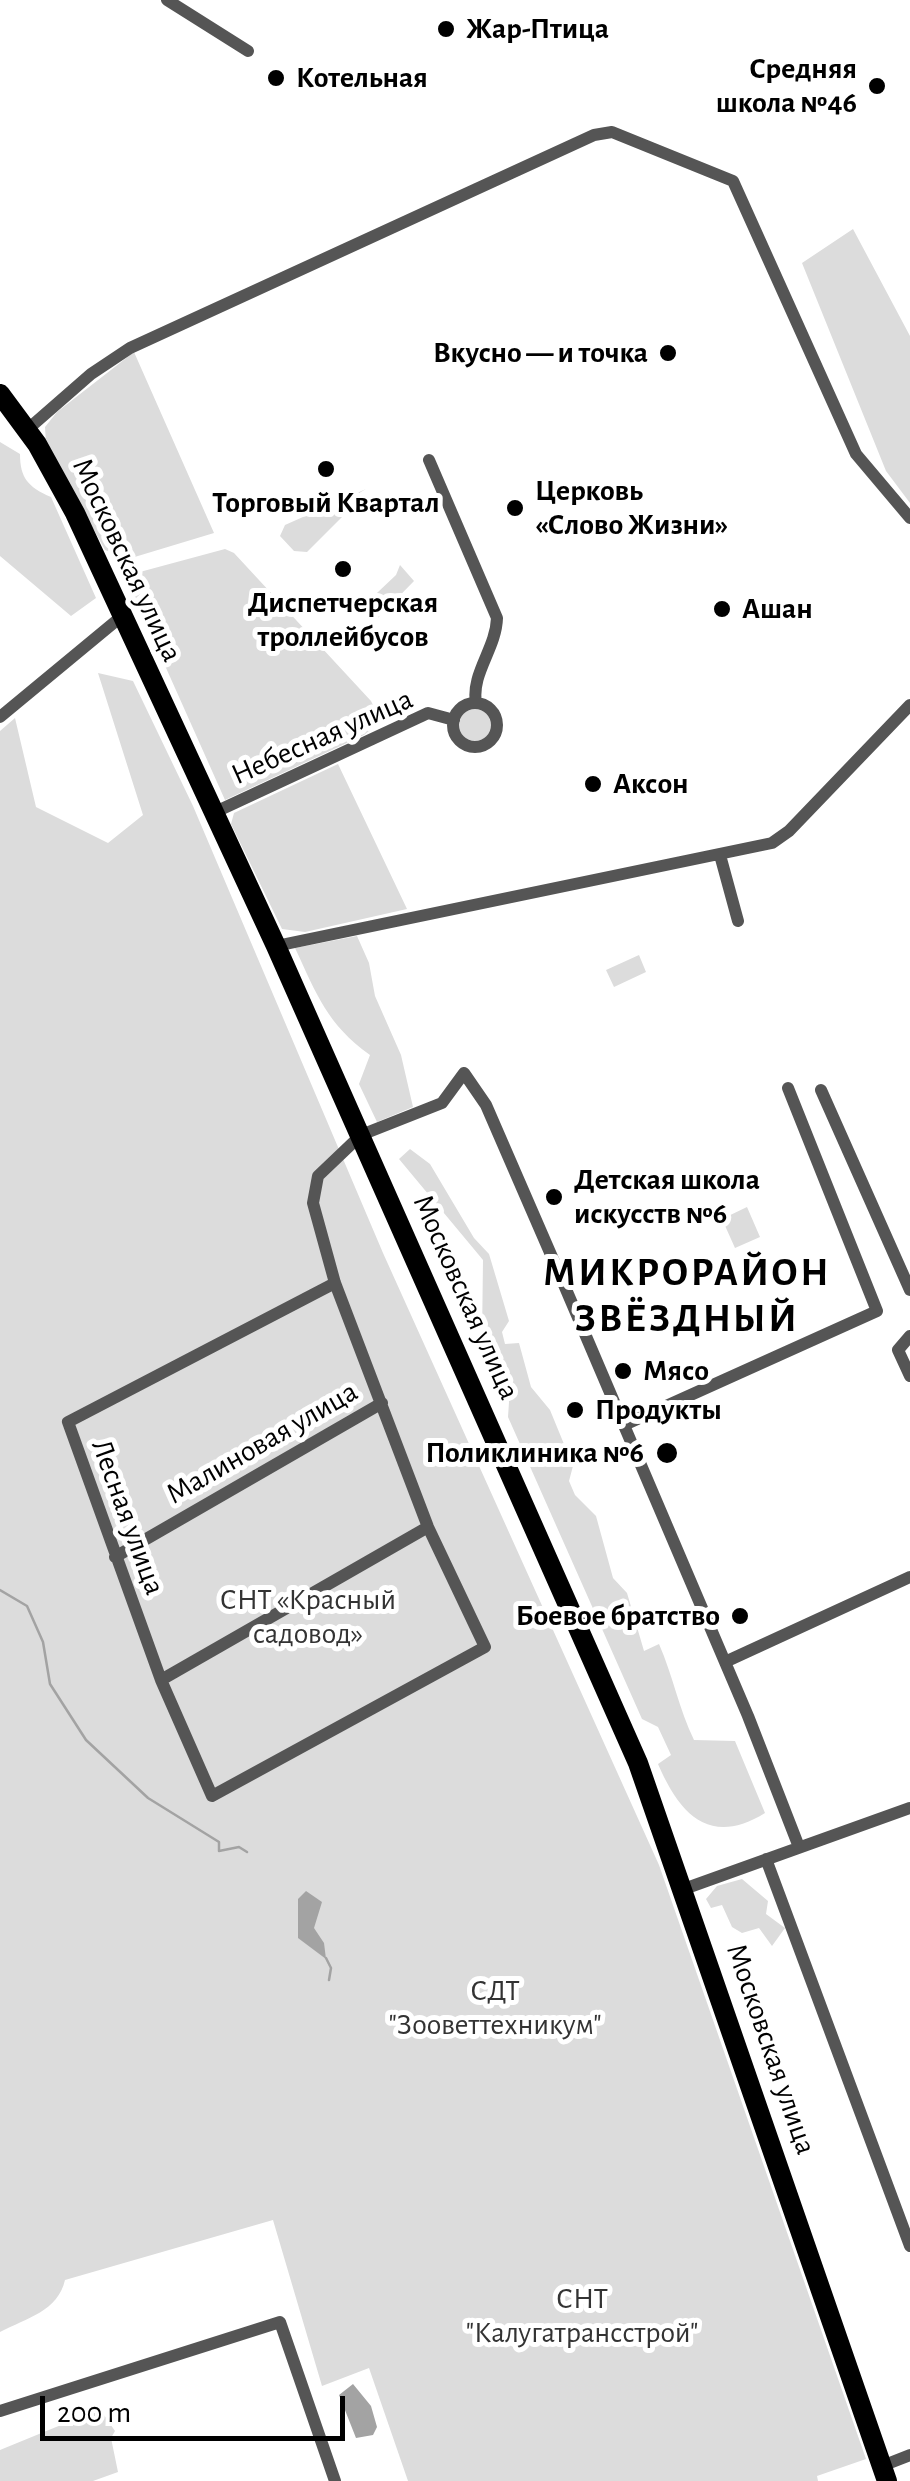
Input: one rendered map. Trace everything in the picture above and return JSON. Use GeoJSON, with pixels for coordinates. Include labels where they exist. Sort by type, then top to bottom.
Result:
{"type":"FeatureCollection","features":[{"type":"Feature","properties":{"kind":"main road","name":"Московская улица"},"geometry":{"type":"LineString","coordinates":[[0,394],[28,429],[75,513],[211,814],[276,946],[638,1763],[885,2473]]}},
{"type":"Feature","properties":{"kind":"street"},"geometry":{"type":"LineString","coordinates":[[167,0],[248,51]]}},
{"type":"Feature","properties":{"kind":"street"},"geometry":{"type":"LineString","coordinates":[[28,429],[91,374],[130,348],[594,135],[612,132],[733,181],[856,454],[910,518]]}},
{"type":"Feature","properties":{"kind":"street"},"geometry":{"type":"LineString","coordinates":[[429,460],[497,618],[496,640],[480,669],[476,703]]}},
{"type":"Feature","properties":{"kind":"street"},"geometry":{"type":"LineString","coordinates":[[0,718],[122,616]]}},
{"type":"Feature","properties":{"kind":"street","name":"Небесная улица"},"geometry":{"type":"LineString","coordinates":[[476,703],[495,714],[498,725],[492,741],[476,748],[464,745],[454,732],[454,720],[464,706],[476,703]]}},
{"type":"Feature","properties":{"kind":"street"},"geometry":{"type":"LineString","coordinates":[[276,946],[772,843],[789,831],[910,704]]}},
{"type":"Feature","properties":{"kind":"street","name":"Небесная улица"},"geometry":{"type":"LineString","coordinates":[[211,814],[428,714],[454,720]]}},
{"type":"Feature","properties":{"kind":"street"},"geometry":{"type":"LineString","coordinates":[[720,855],[738,922]]}},
{"type":"Feature","properties":{"kind":"street"},"geometry":{"type":"LineString","coordinates":[[160,1680],[428,1526],[335,1283],[313,1203],[318,1176],[361,1135],[442,1104],[464,1073],[486,1105],[725,1662],[799,1848]]}},
{"type":"Feature","properties":{"kind":"street"},"geometry":{"type":"LineString","coordinates":[[624,1426],[877,1311],[788,1088]]}},
{"type":"Feature","properties":{"kind":"street"},"geometry":{"type":"LineString","coordinates":[[821,1090],[910,1290]]}},
{"type":"Feature","properties":{"kind":"street","name":"Лесная улица"},"geometry":{"type":"LineString","coordinates":[[335,1283],[68,1422],[160,1680],[212,1796],[485,1647],[428,1526]]}},
{"type":"Feature","properties":{"kind":"street"},"geometry":{"type":"LineString","coordinates":[[910,1336],[898,1350],[910,1376]]}},
{"type":"Feature","properties":{"kind":"street","name":"Малиновая улица"},"geometry":{"type":"LineString","coordinates":[[115,1557],[382,1403]]}},
{"type":"Feature","properties":{"kind":"street"},"geometry":{"type":"LineString","coordinates":[[725,1662],[910,1577]]}},
{"type":"Feature","properties":{"kind":"street"},"geometry":{"type":"LineString","coordinates":[[684,1888],[910,1808]]}},
{"type":"Feature","properties":{"kind":"street"},"geometry":{"type":"LineString","coordinates":[[766,1859],[910,2246]]}},
{"type":"Feature","properties":{"kind":"street"},"geometry":{"type":"LineString","coordinates":[[0,2411],[280,2322],[336,2481]]}},
{"type":"Feature","properties":{"kind":"street"},"geometry":{"type":"LineString","coordinates":[[885,2473],[910,2454]]}},
{"type":"Feature","properties":{"kind":"green space"},"geometry":{"type":"Polygon","coordinates":[[[853,229],[910,336],[910,503],[886,471],[802,263],[853,229]]]}},
{"type":"Feature","properties":{"kind":"green space"},"geometry":{"type":"Polygon","coordinates":[[[134,352],[214,533],[128,559],[105,550],[46,443],[45,427],[57,412],[134,352]]]}},
{"type":"Feature","properties":{"kind":"green space"},"geometry":{"type":"Polygon","coordinates":[[[0,442],[20,454],[24,476],[31,485],[51,497],[96,598],[71,616],[0,556],[0,442]]]}},
{"type":"Feature","properties":{"kind":"green space"},"geometry":{"type":"Polygon","coordinates":[[[366,489],[344,502],[349,510],[307,552],[294,551],[280,536],[285,525],[366,489]]]}},
{"type":"Feature","properties":{"kind":"green space"},"geometry":{"type":"Polygon","coordinates":[[[225,549],[234,553],[371,701],[378,715],[375,726],[364,735],[225,800],[125,576],[225,549]]]}},
{"type":"Feature","properties":{"kind":"green space"},"geometry":{"type":"Polygon","coordinates":[[[400,565],[414,581],[373,623],[360,609],[396,575],[400,565]]]}},
{"type":"Feature","properties":{"kind":"green space"},"geometry":{"type":"Polygon","coordinates":[[[98,673],[133,681],[193,806],[383,1253],[659,1865],[866,2459],[817,2476],[818,2481],[408,2481],[369,2368],[322,2386],[273,2220],[65,2280],[48,2306],[0,2332],[0,731],[15,718],[36,807],[108,843],[143,815],[98,673]]]}},
{"type":"Feature","properties":{"kind":"green space"},"geometry":{"type":"Polygon","coordinates":[[[475,708],[487,713],[492,725],[487,737],[475,742],[463,737],[458,725],[463,713],[475,708]]]}},
{"type":"Feature","properties":{"kind":"green space"},"geometry":{"type":"Polygon","coordinates":[[[338,764],[407,909],[305,932],[282,929],[231,824],[234,813],[338,764]]]}},
{"type":"Feature","properties":{"kind":"green space"},"geometry":{"type":"Polygon","coordinates":[[[357,936],[369,963],[375,996],[401,1055],[413,1107],[377,1122],[359,1084],[370,1055],[333,1020],[295,948],[357,936]]]}},
{"type":"Feature","properties":{"kind":"green space"},"geometry":{"type":"Polygon","coordinates":[[[639,955],[646,972],[614,987],[606,970],[639,955]]]}},
{"type":"Feature","properties":{"kind":"green space"},"geometry":{"type":"Polygon","coordinates":[[[410,1149],[430,1164],[474,1238],[489,1254],[509,1321],[502,1332],[505,1344],[519,1343],[531,1387],[550,1410],[573,1466],[569,1481],[575,1495],[596,1516],[613,1578],[627,1593],[644,1651],[659,1644],[694,1740],[735,1741],[765,1813],[746,1823],[728,1827],[699,1820],[676,1798],[658,1764],[671,1755],[658,1727],[642,1719],[508,1417],[509,1402],[482,1337],[483,1260],[399,1159],[410,1149]]]}},
{"type":"Feature","properties":{"kind":"green space"},"geometry":{"type":"Polygon","coordinates":[[[747,1207],[760,1237],[735,1248],[722,1219],[747,1207]]]}},
{"type":"Feature","properties":{"kind":"green space"},"geometry":{"type":"Polygon","coordinates":[[[742,1879],[768,1901],[766,1914],[785,1928],[772,1946],[759,1928],[742,1933],[732,1927],[722,1905],[711,1908],[706,1899],[717,1886],[742,1879]]]}},
{"type":"Feature","properties":{"kind":"green space"},"geometry":{"type":"Polygon","coordinates":[[[100,2409],[115,2431],[111,2438],[118,2472],[93,2481],[0,2481],[0,2450],[100,2409]]]}},
{"type":"Feature","properties":{"kind":"shaded area"},"geometry":{"type":"Polygon","coordinates":[[[306,1891],[322,1902],[314,1928],[324,1943],[326,1959],[298,1938],[298,1899],[306,1891]]]}},
{"type":"Feature","properties":{"kind":"shaded area"},"geometry":{"type":"Polygon","coordinates":[[[353,2384],[371,2406],[377,2427],[373,2435],[356,2438],[339,2395],[353,2384]]]}},
{"type":"Feature","properties":{"kind":"waterway"},"geometry":{"type":"LineString","coordinates":[[0,1590],[27,1606],[43,1642],[50,1684],[86,1740],[148,1798],[219,1842],[219,1851],[239,1847],[247,1852]]}},
{"type":"Feature","properties":{"kind":"waterway"},"geometry":{"type":"LineString","coordinates":[[326,1958],[331,1968],[329,1980]]}},
{"type":"Feature","properties":{"kind":"place","name":"Жар-Птица"},"geometry":{"type":"Point","coordinates":[446,29]}},
{"type":"Feature","properties":{"kind":"place","name":"Котельная"},"geometry":{"type":"Point","coordinates":[276,78]}},
{"type":"Feature","properties":{"kind":"place","name":"Средняя школа №46"},"geometry":{"type":"Point","coordinates":[877,86]}},
{"type":"Feature","properties":{"kind":"place","name":"Вкусно — и точка"},"geometry":{"type":"Point","coordinates":[668,353]}},
{"type":"Feature","properties":{"kind":"place","name":"Торговый Квартал"},"geometry":{"type":"Point","coordinates":[326,469]}},
{"type":"Feature","properties":{"kind":"place","name":"Церковь «Слово Жизни»"},"geometry":{"type":"Point","coordinates":[515,508]}},
{"type":"Feature","properties":{"kind":"place","name":"Диспетчерская троллейбусов"},"geometry":{"type":"Point","coordinates":[343,569]}},
{"type":"Feature","properties":{"kind":"place","name":"Ашан"},"geometry":{"type":"Point","coordinates":[722,609]}},
{"type":"Feature","properties":{"kind":"place","name":"Аксон"},"geometry":{"type":"Point","coordinates":[593,784]}},
{"type":"Feature","properties":{"kind":"place","name":"Детская школа искусств №6"},"geometry":{"type":"Point","coordinates":[554,1197]}},
{"type":"Feature","properties":{"kind":"place","name":"Мясо"},"geometry":{"type":"Point","coordinates":[623,1371]}},
{"type":"Feature","properties":{"kind":"place","name":"Продукты"},"geometry":{"type":"Point","coordinates":[575,1410]}},
{"type":"Feature","properties":{"kind":"place","name":"Поликлиника №6"},"geometry":{"type":"Point","coordinates":[667,1453]}},
{"type":"Feature","properties":{"kind":"place","name":"Боевое братство"},"geometry":{"type":"Point","coordinates":[740,1616]}},
{"type":"Feature","properties":{"kind":"district","name":"МИКРОРАЙОН ЗВЁЗДНЫЙ"},"geometry":{"type":"Point","coordinates":[687,1296]}},
{"type":"Feature","properties":{"kind":"park label","name":"СНТ «Красный садовод»"},"geometry":{"type":"Point","coordinates":[308,1617]}},
{"type":"Feature","properties":{"kind":"park label","name":"СДТ \"Зооветтехникум\""},"geometry":{"type":"Point","coordinates":[495,2008]}},
{"type":"Feature","properties":{"kind":"park label","name":"СНТ \"Калугатрансстрой\""},"geometry":{"type":"Point","coordinates":[582,2316]}}]}
